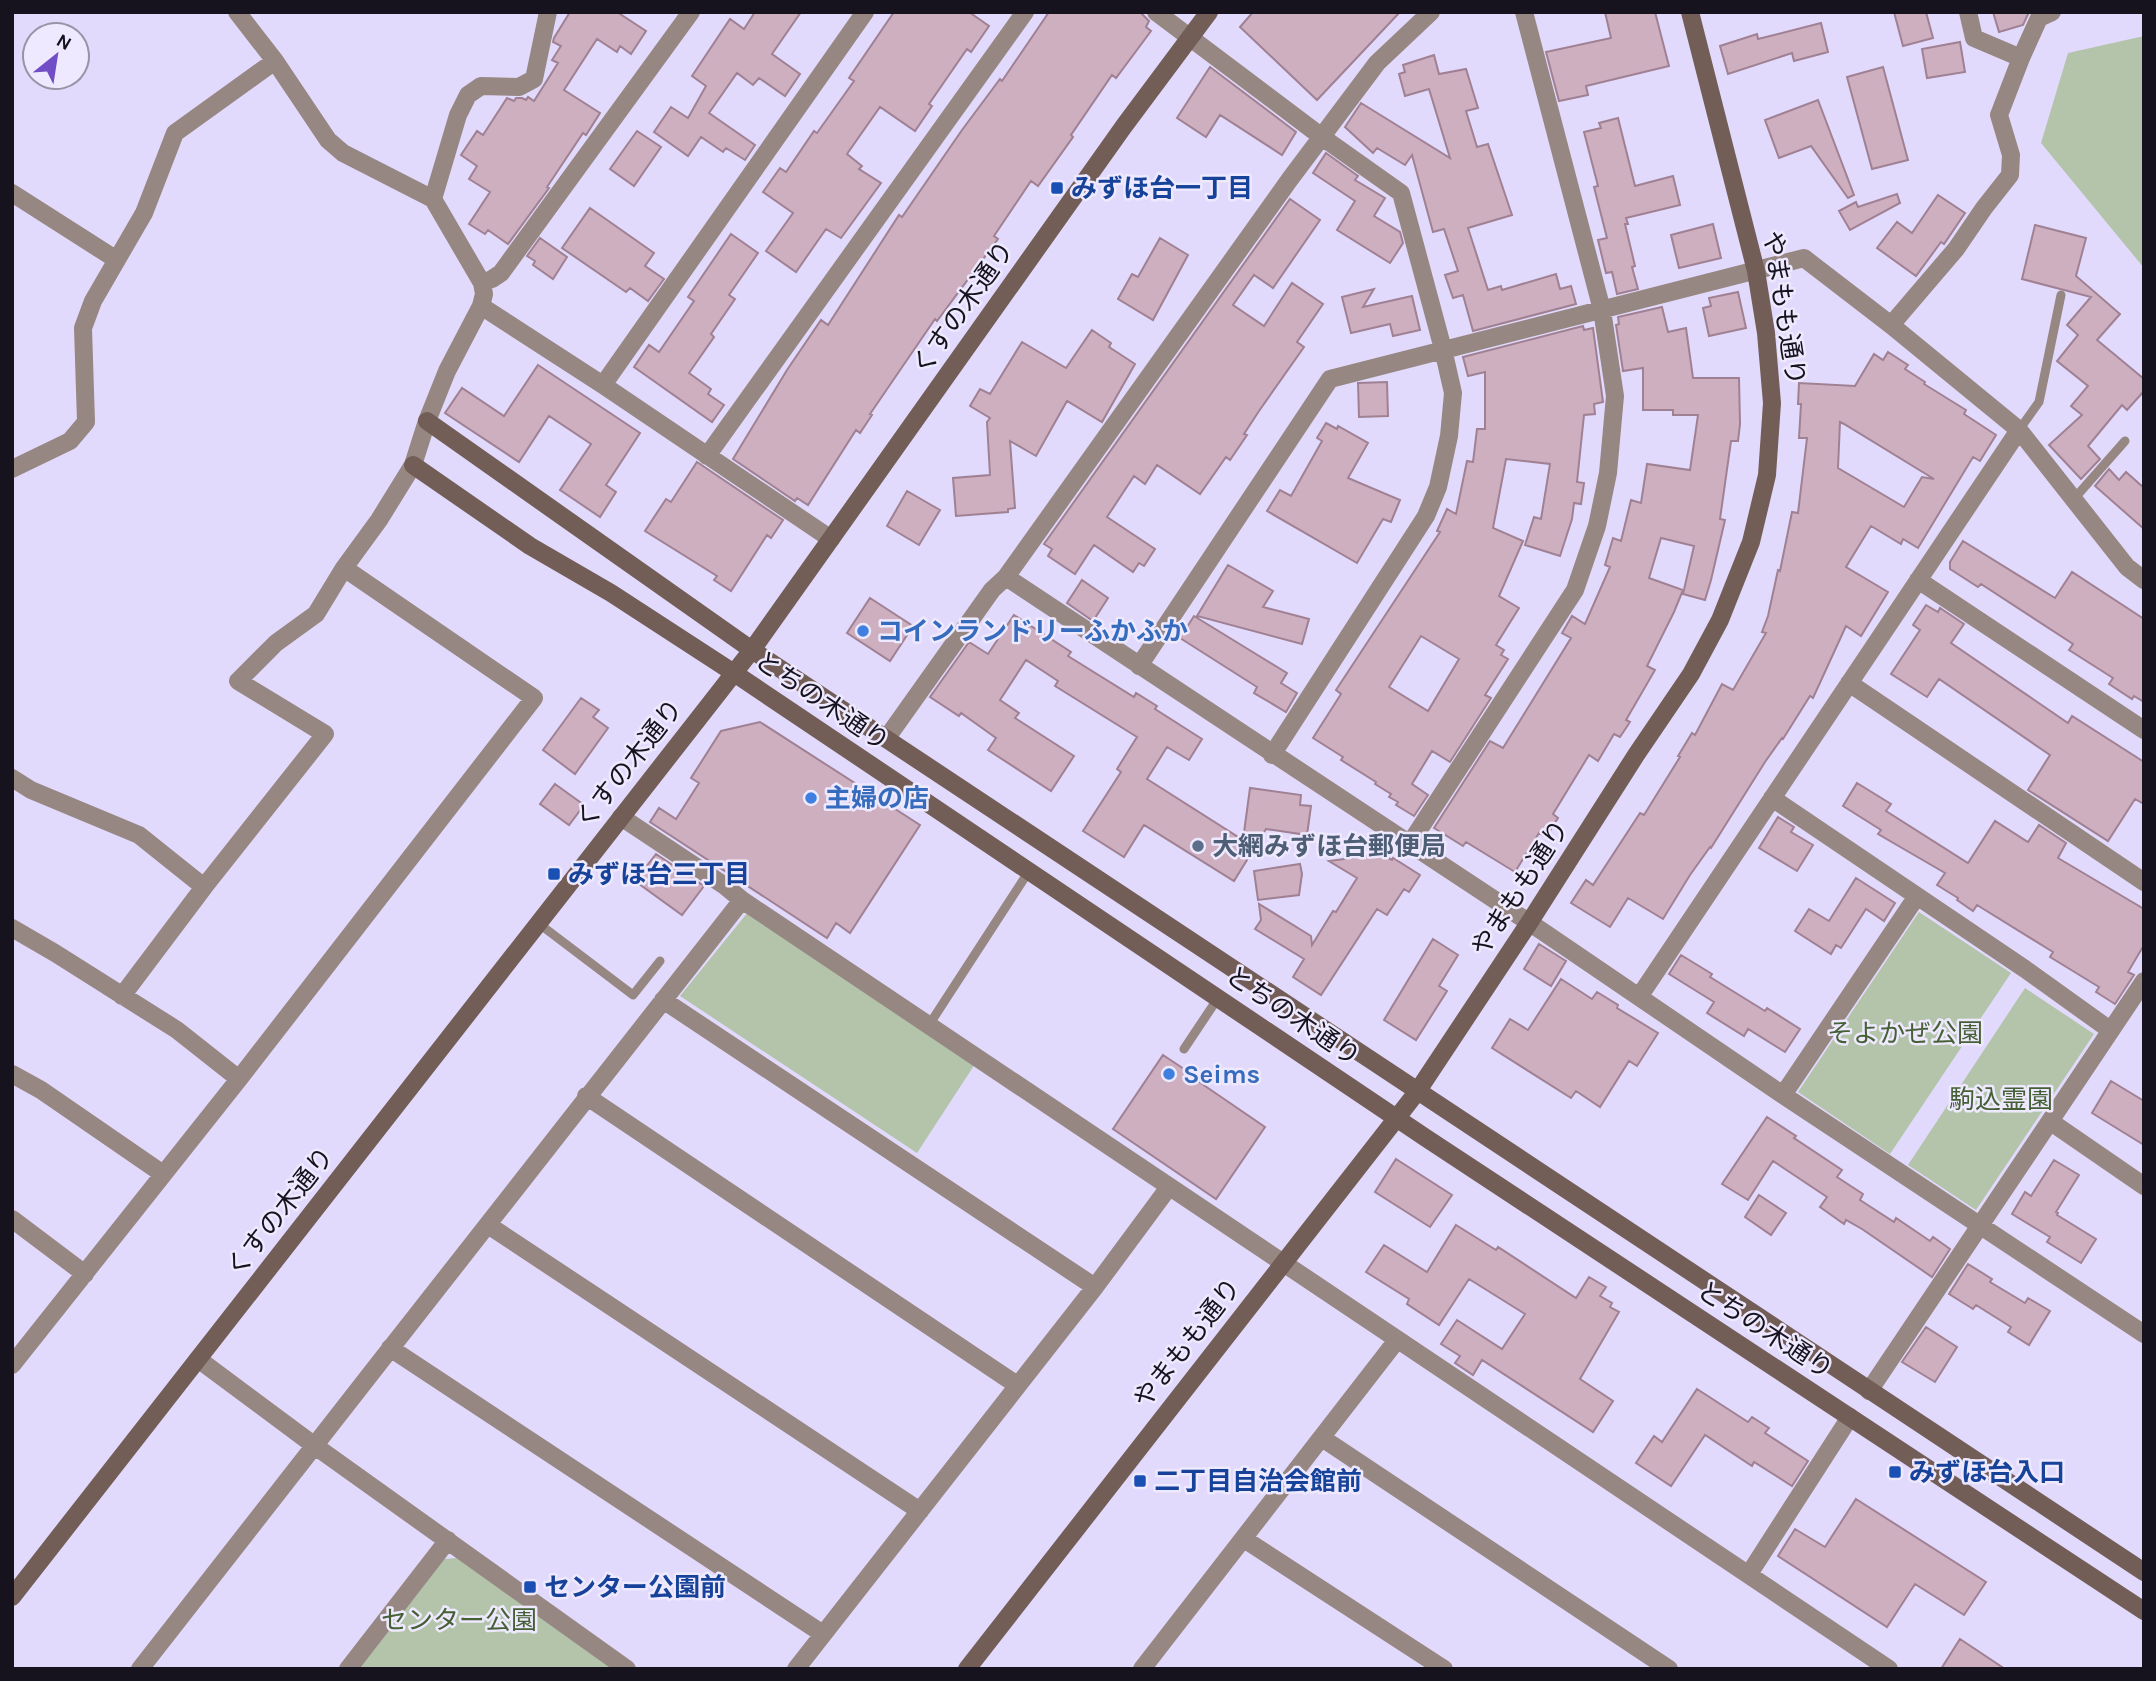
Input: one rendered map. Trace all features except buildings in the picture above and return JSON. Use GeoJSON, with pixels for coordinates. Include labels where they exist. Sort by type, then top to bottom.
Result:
{"type":"FeatureCollection","features":[{"type":"Feature","properties":{"kind":"street"},"geometry":{"type":"LineString","coordinates":[[122,996],[204,887],[326,734],[238,681],[276,643],[316,614],[344,568],[379,520],[412,465],[447,371],[481,306],[484,294],[482,283],[433,199],[343,153],[328,140],[275,61],[237,12]]}},
{"type":"Feature","properties":{"kind":"street"},"geometry":{"type":"LineString","coordinates":[[433,199],[458,115],[468,95],[481,86],[519,86],[534,79],[548,12]]}},
{"type":"Feature","properties":{"kind":"street"},"geometry":{"type":"LineString","coordinates":[[482,283],[501,273],[691,12]]}},
{"type":"Feature","properties":{"kind":"street"},"geometry":{"type":"LineString","coordinates":[[603,385],[865,12]]}},
{"type":"Feature","properties":{"kind":"street"},"geometry":{"type":"LineString","coordinates":[[707,456],[1025,12]]}},
{"type":"Feature","properties":{"kind":"street"},"geometry":{"type":"LineString","coordinates":[[1156,12],[1401,193],[1453,393],[1438,486],[1426,516],[1272,755]]}},
{"type":"Feature","properties":{"kind":"street","name":"くすの木通り"},"geometry":{"type":"LineString","coordinates":[[12,1597],[752,650],[1116,137],[1209,12]]}},
{"type":"Feature","properties":{"kind":"street"},"geometry":{"type":"LineString","coordinates":[[886,739],[992,590],[1006,577],[1322,136],[1377,63],[1431,12]]}},
{"type":"Feature","properties":{"kind":"street"},"geometry":{"type":"LineString","coordinates":[[1409,845],[1574,590],[1597,526],[1608,473],[1615,396],[1602,310],[1524,12]]}},
{"type":"Feature","properties":{"kind":"street","name":"やまもも通り"},"geometry":{"type":"LineString","coordinates":[[967,1669],[1417,1092],[1691,674],[1720,620],[1751,541],[1767,475],[1772,403],[1766,333],[1756,271],[1690,12]]}},
{"type":"Feature","properties":{"kind":"street"},"geometry":{"type":"LineString","coordinates":[[1968,12],[1974,38],[2021,58]]}},
{"type":"Feature","properties":{"kind":"street"},"geometry":{"type":"LineString","coordinates":[[1891,325],[1956,249],[2010,175],[2011,155],[1999,115],[2039,18],[2052,12]]}},
{"type":"Feature","properties":{"kind":"street"},"geometry":{"type":"LineString","coordinates":[[12,469],[69,441],[86,422],[83,328],[93,301],[144,213],[175,133],[275,61]]}},
{"type":"Feature","properties":{"kind":"street"},"geometry":{"type":"LineString","coordinates":[[12,193],[117,260]]}},
{"type":"Feature","properties":{"kind":"street"},"geometry":{"type":"LineString","coordinates":[[1139,666],[1330,379],[1804,258],[2019,430],[2127,567],[2142,578]]}},
{"type":"Feature","properties":{"kind":"street"},"geometry":{"type":"LineString","coordinates":[[481,306],[831,539]]}},
{"type":"Feature","properties":{"kind":"street","name":"とちの木通り"},"geometry":{"type":"LineString","coordinates":[[427,421],[752,650],[2144,1572]]}},
{"type":"Feature","properties":{"kind":"street"},"geometry":{"type":"LineString","coordinates":[[1639,997],[2019,430]]}},
{"type":"Feature","properties":{"kind":"street","name":"とちの木通り"},"geometry":{"type":"LineString","coordinates":[[412,465],[530,545],[611,593],[734,673],[1396,1117],[2144,1611]]}},
{"type":"Feature","properties":{"kind":"street"},"geometry":{"type":"LineString","coordinates":[[12,1364],[239,1079],[534,698],[344,568]]}},
{"type":"Feature","properties":{"kind":"street"},"geometry":{"type":"LineString","coordinates":[[1006,577],[2144,1334]]}},
{"type":"Feature","properties":{"kind":"street"},"geometry":{"type":"LineString","coordinates":[[1918,580],[2144,730]]}},
{"type":"Feature","properties":{"kind":"street"},"geometry":{"type":"LineString","coordinates":[[1849,683],[2144,883]]}},
{"type":"Feature","properties":{"kind":"street"},"geometry":{"type":"LineString","coordinates":[[12,778],[31,790],[139,835],[204,887]]}},
{"type":"Feature","properties":{"kind":"street"},"geometry":{"type":"LineString","coordinates":[[1772,798],[2110,1030]]}},
{"type":"Feature","properties":{"kind":"street"},"geometry":{"type":"LineString","coordinates":[[621,817],[1889,1669]]}},
{"type":"Feature","properties":{"kind":"street"},"geometry":{"type":"LineString","coordinates":[[1783,1095],[1917,896]]}},
{"type":"Feature","properties":{"kind":"street"},"geometry":{"type":"LineString","coordinates":[[141,1669],[586,1096],[742,900]]}},
{"type":"Feature","properties":{"kind":"street"},"geometry":{"type":"LineString","coordinates":[[12,928],[177,1030],[239,1079]]}},
{"type":"Feature","properties":{"kind":"street"},"geometry":{"type":"LineString","coordinates":[[1869,1391],[2144,981]]}},
{"type":"Feature","properties":{"kind":"street"},"geometry":{"type":"LineString","coordinates":[[663,1000],[1095,1287]]}},
{"type":"Feature","properties":{"kind":"street"},"geometry":{"type":"LineString","coordinates":[[12,1073],[163,1174]]}},
{"type":"Feature","properties":{"kind":"street"},"geometry":{"type":"LineString","coordinates":[[586,1096],[1017,1385]]}},
{"type":"Feature","properties":{"kind":"street"},"geometry":{"type":"LineString","coordinates":[[2051,1122],[2144,1186]]}},
{"type":"Feature","properties":{"kind":"street"},"geometry":{"type":"LineString","coordinates":[[796,1669],[1170,1187]]}},
{"type":"Feature","properties":{"kind":"street"},"geometry":{"type":"LineString","coordinates":[[12,1219],[85,1274]]}},
{"type":"Feature","properties":{"kind":"street"},"geometry":{"type":"LineString","coordinates":[[488,1224],[920,1511]]}},
{"type":"Feature","properties":{"kind":"street"},"geometry":{"type":"LineString","coordinates":[[1148,1667],[1397,1340]]}},
{"type":"Feature","properties":{"kind":"street"},"geometry":{"type":"LineString","coordinates":[[390,1348],[823,1634]]}},
{"type":"Feature","properties":{"kind":"street"},"geometry":{"type":"LineString","coordinates":[[198,1359],[315,1447],[627,1669]]}},
{"type":"Feature","properties":{"kind":"street"},"geometry":{"type":"LineString","coordinates":[[1749,1574],[1850,1417]]}},
{"type":"Feature","properties":{"kind":"street"},"geometry":{"type":"LineString","coordinates":[[1322,1438],[1669,1669]]}},
{"type":"Feature","properties":{"kind":"street"},"geometry":{"type":"LineString","coordinates":[[1244,1539],[1444,1669]]}},
{"type":"Feature","properties":{"kind":"street"},"geometry":{"type":"LineString","coordinates":[[348,1669],[448,1540]]}},
{"type":"Feature","properties":{"kind":"lane"},"geometry":{"type":"LineString","coordinates":[[2019,430],[2039,402],[2061,295]]}},
{"type":"Feature","properties":{"kind":"lane"},"geometry":{"type":"LineString","coordinates":[[2073,500],[2124,440]]}},
{"type":"Feature","properties":{"kind":"lane"},"geometry":{"type":"LineString","coordinates":[[929,1025],[1029,871]]}},
{"type":"Feature","properties":{"kind":"lane"},"geometry":{"type":"LineString","coordinates":[[538,923],[634,995],[660,961]]}},
{"type":"Feature","properties":{"kind":"lane"},"geometry":{"type":"LineString","coordinates":[[1184,1049],[1218,998]]}},
{"type":"Feature","properties":{"kind":"green space"},"geometry":{"type":"Polygon","coordinates":[[[2144,36],[2144,268],[2041,143],[2068,53],[2144,36]]]}},
{"type":"Feature","properties":{"kind":"green space"},"geometry":{"type":"Polygon","coordinates":[[[748,912],[975,1064],[917,1153],[680,996],[748,912]]]}},
{"type":"Feature","properties":{"kind":"green space","name":"そよかぜ公園"},"geometry":{"type":"Polygon","coordinates":[[[1919,912],[2011,973],[1890,1154],[1798,1092],[1919,912]]]}},
{"type":"Feature","properties":{"kind":"green space","name":"駒込霊園"},"geometry":{"type":"Polygon","coordinates":[[[2025,988],[2094,1034],[1976,1210],[1908,1165],[2025,988]]]}},
{"type":"Feature","properties":{"kind":"green space","name":"センター公園"},"geometry":{"type":"Polygon","coordinates":[[[457,1558],[612,1669],[359,1669],[444,1559],[457,1558]]]}},
{"type":"Feature","properties":{"kind":"place","name":"みずほ台一丁目"},"geometry":{"type":"Point","coordinates":[1057,188]}},
{"type":"Feature","properties":{"kind":"place","name":"コインランドリーふかふか"},"geometry":{"type":"Point","coordinates":[863,631]}},
{"type":"Feature","properties":{"kind":"place","name":"主婦の店"},"geometry":{"type":"Point","coordinates":[811,798]}},
{"type":"Feature","properties":{"kind":"place","name":"大網みずほ台郵便局"},"geometry":{"type":"Point","coordinates":[1198,846]}},
{"type":"Feature","properties":{"kind":"place","name":"みずほ台三丁目"},"geometry":{"type":"Point","coordinates":[554,874]}},
{"type":"Feature","properties":{"kind":"place","name":"Seims"},"geometry":{"type":"Point","coordinates":[1169,1074]}},
{"type":"Feature","properties":{"kind":"place","name":"みずほ台入口"},"geometry":{"type":"Point","coordinates":[1895,1472]}},
{"type":"Feature","properties":{"kind":"place","name":"二丁目自治会館前"},"geometry":{"type":"Point","coordinates":[1140,1481]}},
{"type":"Feature","properties":{"kind":"place","name":"センター公園前"},"geometry":{"type":"Point","coordinates":[530,1587]}}]}
